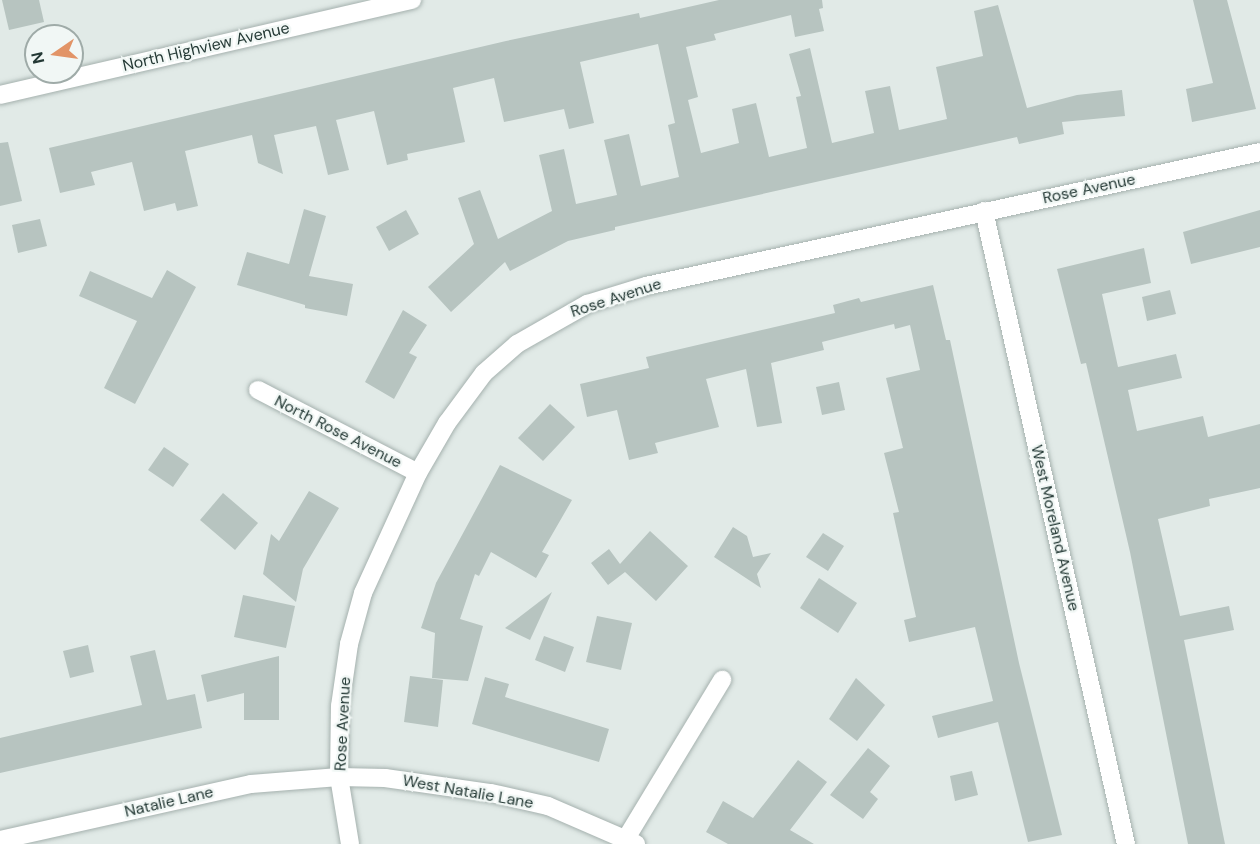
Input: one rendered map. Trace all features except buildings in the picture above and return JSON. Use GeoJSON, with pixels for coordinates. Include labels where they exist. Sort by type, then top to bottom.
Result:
{"type":"FeatureCollection","features":[{"type":"Feature","properties":{"kind":"street","name":"North Highview Avenue"},"geometry":{"type":"LineString","coordinates":[[0,95],[412,0]]}},
{"type":"Feature","properties":{"kind":"street","name":"Rose Avenue"},"geometry":{"type":"LineString","coordinates":[[350,844],[339,777],[340,706],[349,644],[363,593],[418,473],[447,423],[484,374],[525,338],[587,304],[646,286],[1260,152]]}},
{"type":"Feature","properties":{"kind":"street","name":"West Moreland Avenue"},"geometry":{"type":"LineString","coordinates":[[984,212],[1126,844]]}},
{"type":"Feature","properties":{"kind":"street","name":"North Rose Avenue"},"geometry":{"type":"LineString","coordinates":[[258,390],[418,473]]}},
{"type":"Feature","properties":{"kind":"street","name":"West Natalie Lane"},"geometry":{"type":"LineString","coordinates":[[339,777],[385,778],[491,793],[548,806],[631,841],[722,681]]}},
{"type":"Feature","properties":{"kind":"street","name":"Natalie Lane"},"geometry":{"type":"LineString","coordinates":[[0,840],[251,784],[339,777]]}}]}
